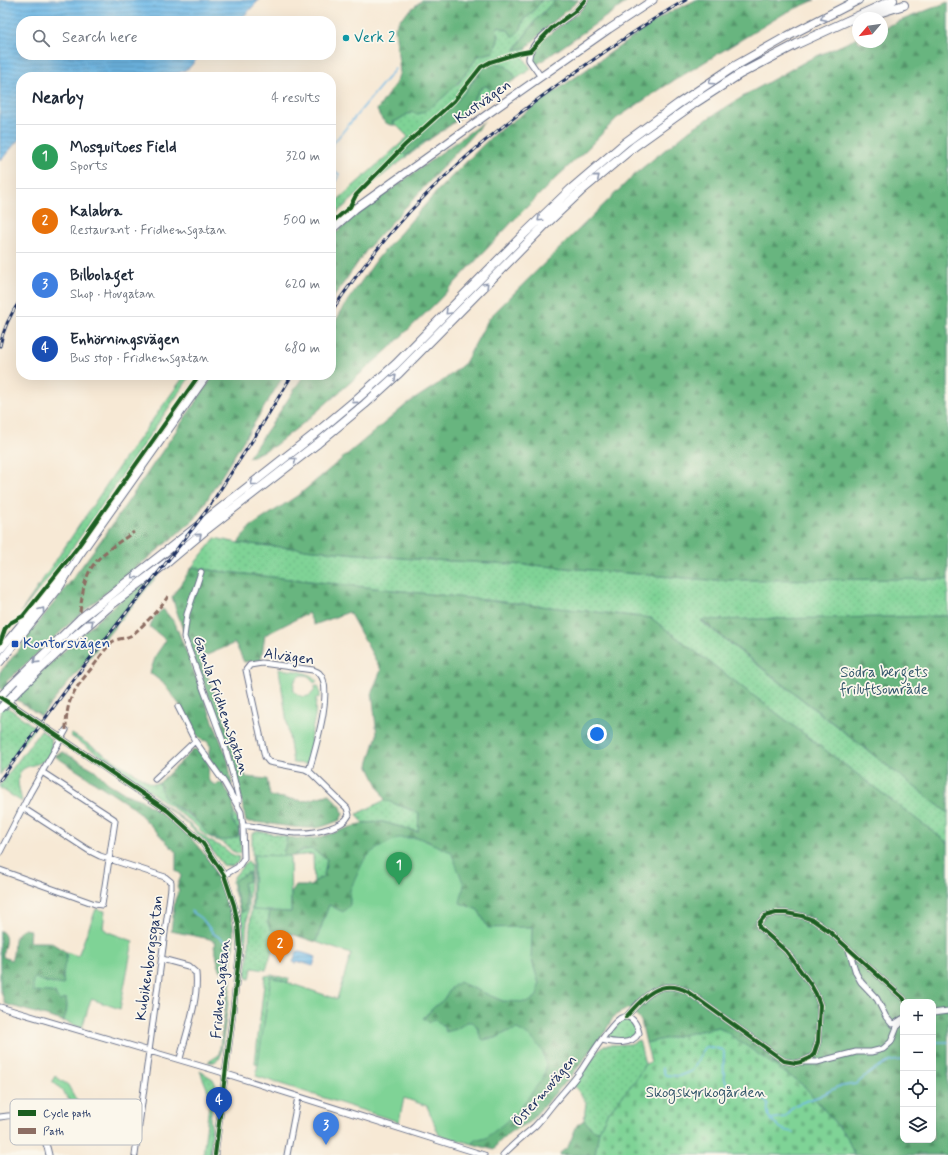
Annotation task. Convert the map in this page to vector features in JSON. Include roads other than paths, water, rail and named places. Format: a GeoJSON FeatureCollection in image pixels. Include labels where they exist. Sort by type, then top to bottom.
{"type":"FeatureCollection","features":[{"type":"Feature","properties":{"kind":"highway"},"geometry":{"type":"LineString","coordinates":[[0,709],[18,684],[80,619],[315,434],[358,398],[406,354],[571,189],[626,142],[678,104],[735,66],[788,36],[858,0]]}},
{"type":"Feature","properties":{"kind":"highway"},"geometry":{"type":"LineString","coordinates":[[0,697],[18,684],[111,605],[169,561],[207,529],[318,443],[365,404],[399,373],[544,225],[581,191],[635,146],[695,103],[740,74],[797,44],[893,0]]}},
{"type":"Feature","properties":{"kind":"highway"},"geometry":{"type":"LineString","coordinates":[[882,12],[904,5]]}},
{"type":"Feature","properties":{"kind":"highway"},"geometry":{"type":"LineString","coordinates":[[695,103],[787,54],[852,24]]}},
{"type":"Feature","properties":{"kind":"main road","name":"Kustvägen"},"geometry":{"type":"LineString","coordinates":[[336,226],[400,176],[609,29],[654,0]]}},
{"type":"Feature","properties":{"kind":"main road"},"geometry":{"type":"LineString","coordinates":[[0,662],[59,588],[78,557],[203,380]]}},
{"type":"Feature","properties":{"kind":"main road"},"geometry":{"type":"LineString","coordinates":[[0,650],[78,557]]}},
{"type":"Feature","properties":{"kind":"street"},"geometry":{"type":"LineString","coordinates":[[541,77],[528,60],[530,51],[552,28],[574,12],[585,0]]}},
{"type":"Feature","properties":{"kind":"street","name":"Gamla Fridhemsgatan"},"geometry":{"type":"LineString","coordinates":[[201,572],[187,614],[184,637],[224,744],[239,800]]}},
{"type":"Feature","properties":{"kind":"street","name":"Alvägen"},"geometry":{"type":"LineString","coordinates":[[262,663],[313,670],[319,673],[322,677],[324,707],[322,722],[309,770],[269,762],[265,758],[246,670],[250,665],[262,663]]}},
{"type":"Feature","properties":{"kind":"street","name":"Fridhemsgatan"},"geometry":{"type":"LineString","coordinates":[[0,697],[168,811],[202,842],[224,875],[234,904],[238,924],[240,948],[214,1155]]}},
{"type":"Feature","properties":{"kind":"street"},"geometry":{"type":"LineString","coordinates":[[178,707],[195,740],[224,782],[241,812],[244,849],[243,860],[238,867],[224,875]]}},
{"type":"Feature","properties":{"kind":"street"},"geometry":{"type":"LineString","coordinates":[[0,852],[66,730]]}},
{"type":"Feature","properties":{"kind":"street"},"geometry":{"type":"LineString","coordinates":[[155,779],[195,740]]}},
{"type":"Feature","properties":{"kind":"street"},"geometry":{"type":"LineString","coordinates":[[243,826],[300,834],[319,832],[344,822],[349,815],[347,808],[309,770]]}},
{"type":"Feature","properties":{"kind":"street"},"geometry":{"type":"LineString","coordinates":[[0,870],[95,904],[102,905],[110,859],[115,822],[114,819],[42,772]]}},
{"type":"Feature","properties":{"kind":"street","name":"Kubikenborgsgatan"},"geometry":{"type":"LineString","coordinates":[[23,808],[88,850],[100,856],[165,877],[171,882],[142,1102]]}},
{"type":"Feature","properties":{"kind":"street"},"geometry":{"type":"LineString","coordinates":[[801,1062],[810,1058],[816,1049],[819,1033],[820,1005],[811,985],[786,952],[759,927],[758,924],[764,916],[776,913],[786,913],[802,916],[820,924],[904,999]]}},
{"type":"Feature","properties":{"kind":"street"},"geometry":{"type":"LineString","coordinates":[[849,949],[856,973],[861,982],[877,999],[888,1021],[892,1024],[900,1020]]}},
{"type":"Feature","properties":{"kind":"street"},"geometry":{"type":"LineString","coordinates":[[162,959],[188,966],[196,973],[197,982],[180,1059]]}},
{"type":"Feature","properties":{"kind":"street","name":"Östermovägen"},"geometry":{"type":"LineString","coordinates":[[503,1155],[535,1125],[579,1073],[615,1023],[621,1018],[626,1017],[644,997],[654,990],[662,987],[678,986],[784,1061],[796,1063],[817,1062],[856,1052],[883,1050],[891,1042],[897,1027],[900,1024]]}},
{"type":"Feature","properties":{"kind":"street"},"geometry":{"type":"LineString","coordinates":[[0,1007],[180,1059],[484,1155]]}},
{"type":"Feature","properties":{"kind":"street"},"geometry":{"type":"LineString","coordinates":[[936,1012],[948,1011]]}},
{"type":"Feature","properties":{"kind":"street"},"geometry":{"type":"LineString","coordinates":[[602,1040],[620,1043],[632,1040],[636,1037],[639,1033],[637,1024],[626,1017]]}},
{"type":"Feature","properties":{"kind":"street"},"geometry":{"type":"LineString","coordinates":[[286,1155],[298,1096]]}},
{"type":"Feature","properties":{"kind":"street"},"geometry":{"type":"LineString","coordinates":[[0,1117],[10,1116]]}},
{"type":"Feature","properties":{"kind":"street"},"geometry":{"type":"LineString","coordinates":[[46,1145],[49,1155]]}},
{"type":"Feature","properties":{"kind":"street","name":"Kubikenborgsgatan"},"geometry":{"type":"LineString","coordinates":[[135,1155],[136,1145]]}},
{"type":"Feature","properties":{"kind":"water"},"geometry":{"type":"Polygon","coordinates":[[[0,0],[259,0],[244,16],[16,16],[16,60],[196,60],[189,68],[181,72],[16,72],[16,143],[0,161],[0,0]]]}},
{"type":"Feature","properties":{"kind":"water"},"geometry":{"type":"Polygon","coordinates":[[[297,951],[316,957],[313,966],[297,961],[296,963],[293,962],[297,951]]]}},
{"type":"Feature","properties":{"kind":"waterway"},"geometry":{"type":"LineString","coordinates":[[336,140],[395,69]]}},
{"type":"Feature","properties":{"kind":"waterway"},"geometry":{"type":"LineString","coordinates":[[336,172],[339,174],[336,180]]}},
{"type":"Feature","properties":{"kind":"waterway"},"geometry":{"type":"LineString","coordinates":[[191,911],[203,920],[214,934],[228,943],[225,958],[230,963]]}},
{"type":"Feature","properties":{"kind":"waterway"},"geometry":{"type":"LineString","coordinates":[[936,1042],[948,1042]]}},
{"type":"Feature","properties":{"kind":"waterway"},"geometry":{"type":"LineString","coordinates":[[662,1068],[665,1075],[679,1076],[692,1071],[704,1048],[711,1047],[723,1050],[724,1075],[727,1085],[736,1093],[742,1094],[751,1099],[755,1096],[762,1097],[768,1105],[771,1120],[777,1126],[793,1132]]}},
{"type":"Feature","properties":{"kind":"waterway"},"geometry":{"type":"LineString","coordinates":[[771,1119],[785,1117],[795,1105],[820,1096],[837,1087],[856,1084],[871,1072],[887,1063],[900,1060]]}},
{"type":"Feature","properties":{"kind":"railway"},"geometry":{"type":"LineString","coordinates":[[336,305],[358,273],[388,236],[420,201],[469,155],[515,117],[564,81],[645,24],[686,0]]}},
{"type":"Feature","properties":{"kind":"railway"},"geometry":{"type":"LineString","coordinates":[[0,346],[3,333],[16,307]]}},
{"type":"Feature","properties":{"kind":"railway"},"geometry":{"type":"LineString","coordinates":[[0,780],[80,671],[207,510],[254,438],[289,380]]}},
{"type":"Feature","properties":{"kind":"place","name":"Verk 2"},"geometry":{"type":"Point","coordinates":[346,38]}},
{"type":"Feature","properties":{"kind":"place","name":"Kontorsvägen"},"geometry":{"type":"Point","coordinates":[15,644]}},
{"type":"Feature","properties":{"kind":"place","name":"Mosquitoes Field"},"geometry":{"type":"Point","coordinates":[399,885]}},
{"type":"Feature","properties":{"kind":"place","name":"Kalabra"},"geometry":{"type":"Point","coordinates":[280,963]}},
{"type":"Feature","properties":{"kind":"place","name":"Enhörningsvägen"},"geometry":{"type":"Point","coordinates":[219,1120]}},
{"type":"Feature","properties":{"kind":"place","name":"Bilbolaget"},"geometry":{"type":"Point","coordinates":[326,1145]}},
{"type":"Feature","properties":{"kind":"park label","name":"Södra bergets friluftsområde"},"geometry":{"type":"Point","coordinates":[884,682]}},
{"type":"Feature","properties":{"kind":"park label","name":"Skogskyrkogården"},"geometry":{"type":"Point","coordinates":[706,1093]}}]}
